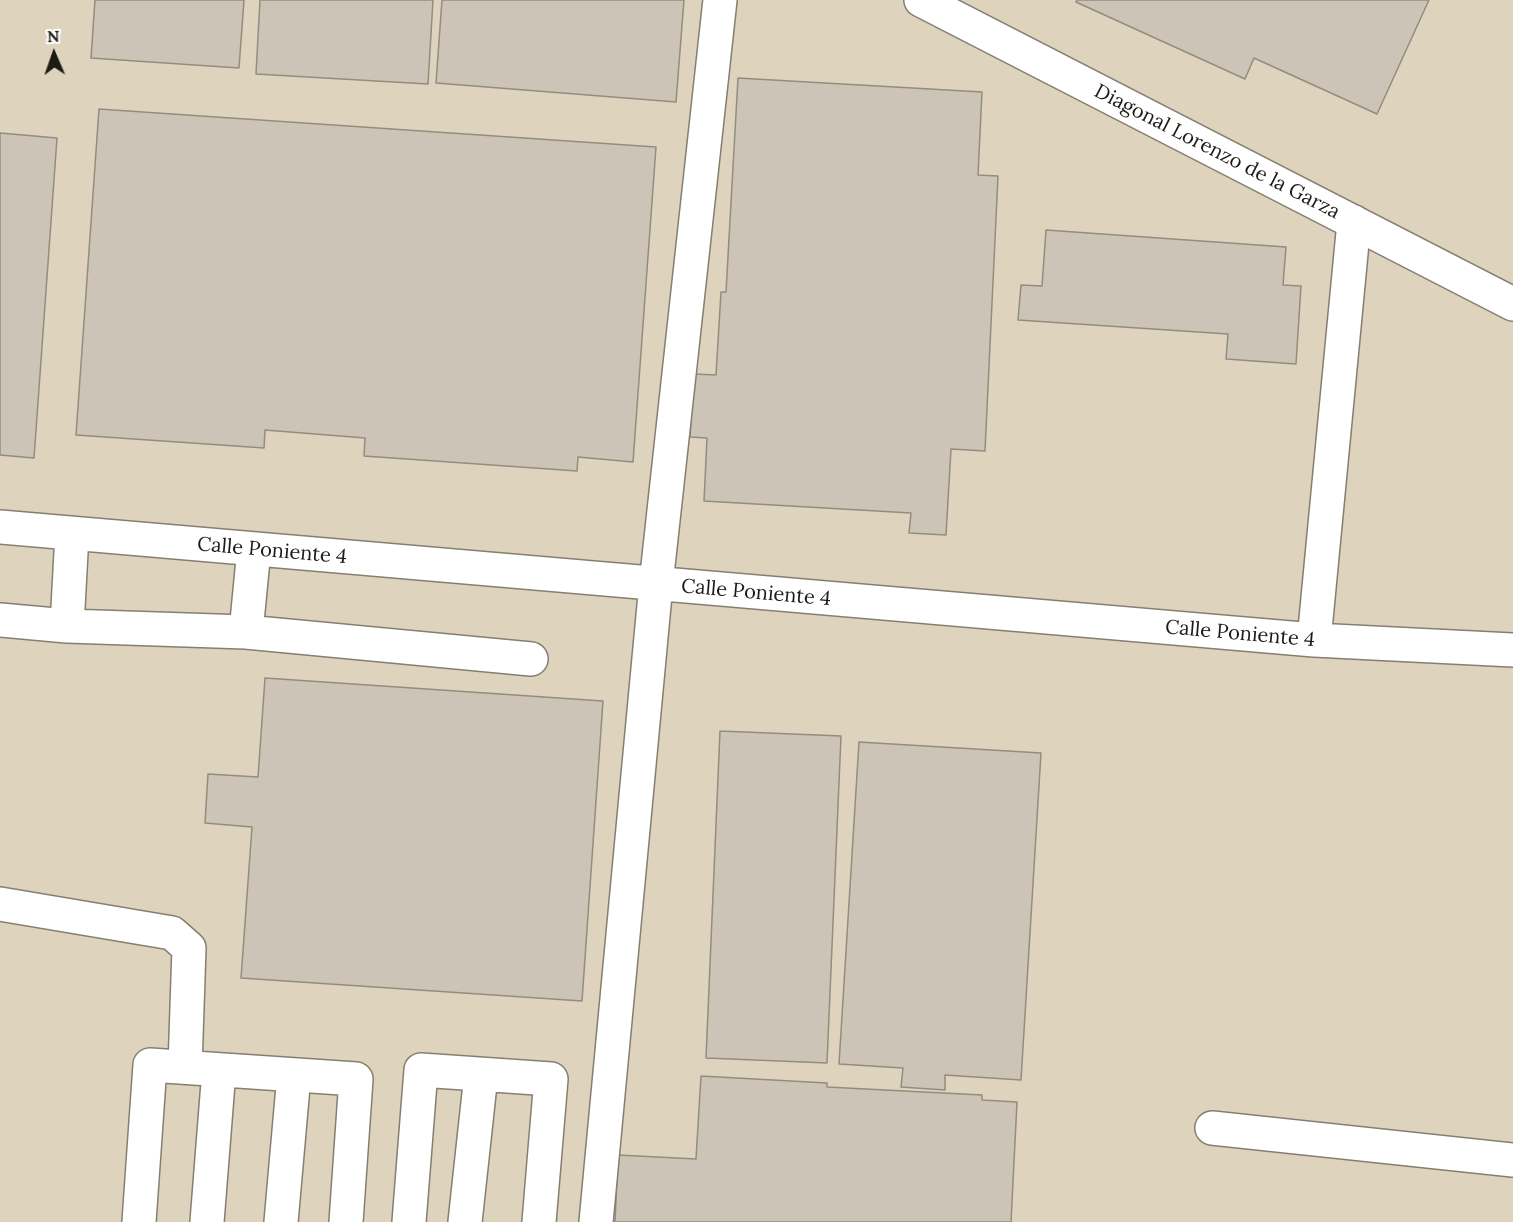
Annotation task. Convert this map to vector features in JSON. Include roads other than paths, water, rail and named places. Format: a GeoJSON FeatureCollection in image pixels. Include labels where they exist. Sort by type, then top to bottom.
{"type":"FeatureCollection","features":[{"type":"Feature","properties":{"kind":"street"},"geometry":{"type":"LineString","coordinates":[[596,1222],[656,584],[720,0]]}},
{"type":"Feature","properties":{"kind":"street","name":"Diagonal Lorenzo de la Garza"},"geometry":{"type":"LineString","coordinates":[[921,0],[1513,304]]}},
{"type":"Feature","properties":{"kind":"street"},"geometry":{"type":"LineString","coordinates":[[1314,640],[1354,222]]}},
{"type":"Feature","properties":{"kind":"street","name":"Calle Poniente 4"},"geometry":{"type":"LineString","coordinates":[[0,527],[1314,640],[1513,650]]}},
{"type":"Feature","properties":{"kind":"street"},"geometry":{"type":"LineString","coordinates":[[67,626],[72,534]]}},
{"type":"Feature","properties":{"kind":"street"},"geometry":{"type":"LineString","coordinates":[[246,632],[254,549]]}},
{"type":"Feature","properties":{"kind":"street"},"geometry":{"type":"LineString","coordinates":[[0,620],[67,626],[246,632],[531,659]]}},
{"type":"Feature","properties":{"kind":"street"},"geometry":{"type":"LineString","coordinates":[[0,904],[172,933],[180,940],[189,948],[185,1067]]}},
{"type":"Feature","properties":{"kind":"street"},"geometry":{"type":"LineString","coordinates":[[139,1222],[150,1065],[356,1079],[346,1222]]}},
{"type":"Feature","properties":{"kind":"street"},"geometry":{"type":"LineString","coordinates":[[207,1222],[219,1070]]}},
{"type":"Feature","properties":{"kind":"street"},"geometry":{"type":"LineString","coordinates":[[409,1222],[421,1070],[481,1076],[551,1079],[539,1222]]}},
{"type":"Feature","properties":{"kind":"street"},"geometry":{"type":"LineString","coordinates":[[281,1222],[294,1074]]}},
{"type":"Feature","properties":{"kind":"street"},"geometry":{"type":"LineString","coordinates":[[465,1222],[481,1076]]}},
{"type":"Feature","properties":{"kind":"street"},"geometry":{"type":"LineString","coordinates":[[1212,1128],[1513,1161]]}}]}
